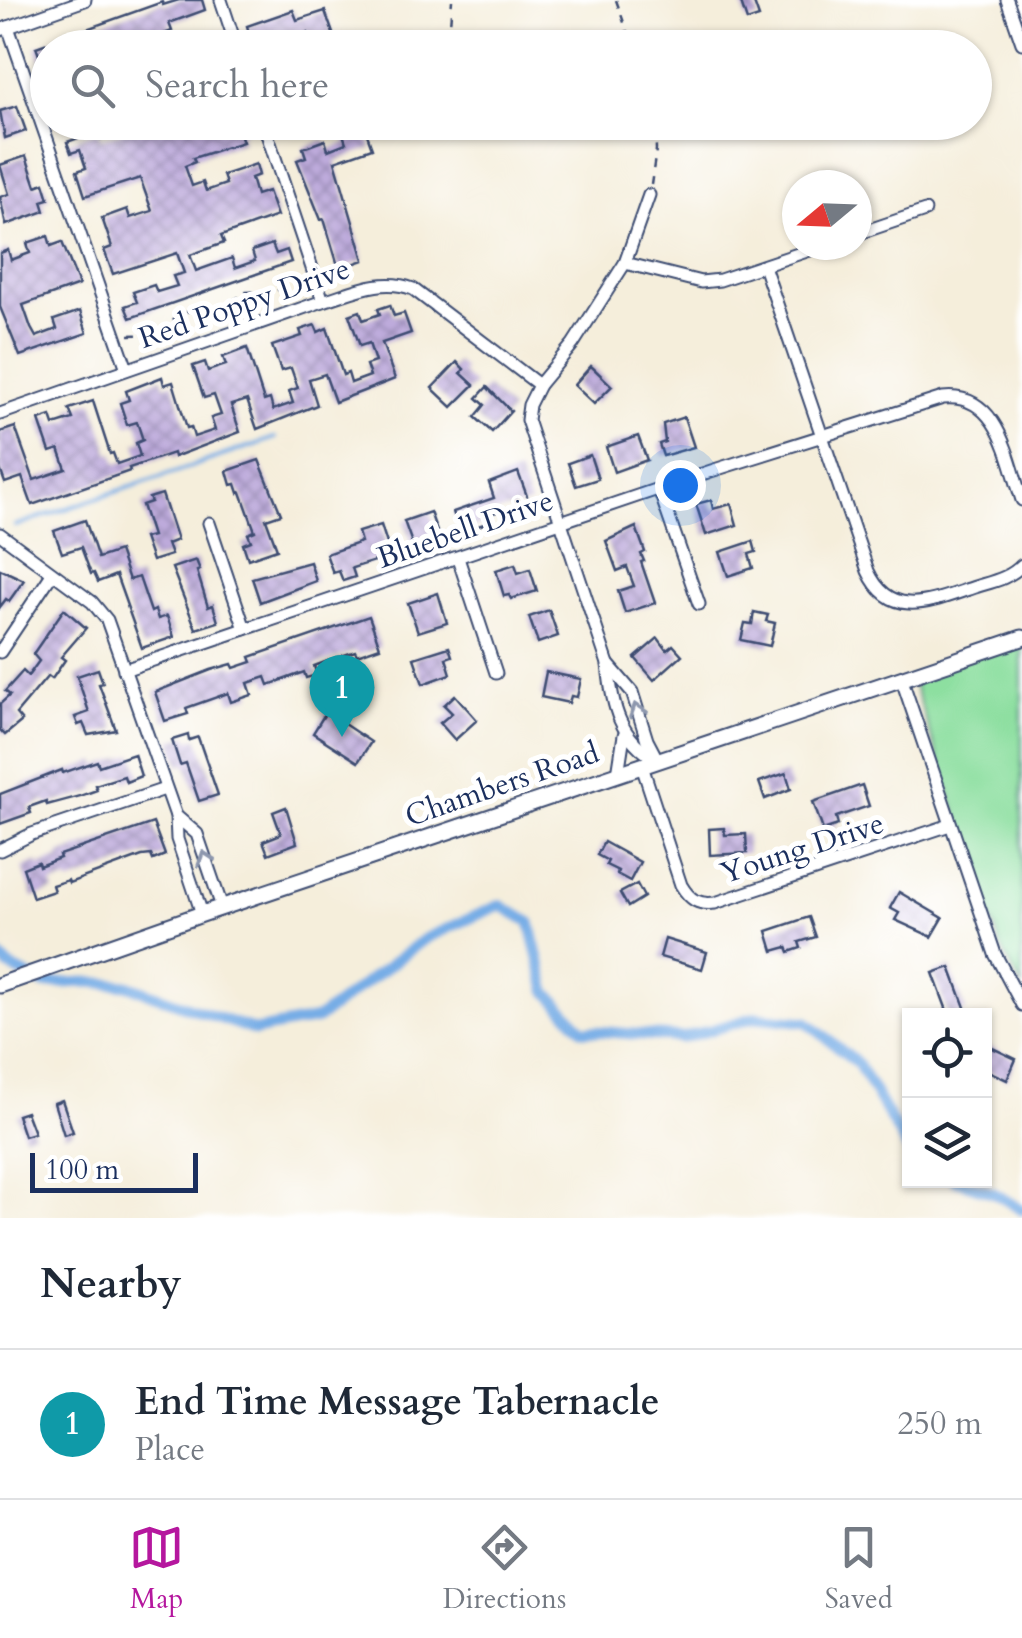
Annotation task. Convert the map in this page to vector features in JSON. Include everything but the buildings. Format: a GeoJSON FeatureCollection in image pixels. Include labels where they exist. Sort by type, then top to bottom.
{"type":"FeatureCollection","features":[{"type":"Feature","properties":{"kind":"street"},"geometry":{"type":"LineString","coordinates":[[221,0],[231,30]]}},
{"type":"Feature","properties":{"kind":"street"},"geometry":{"type":"LineString","coordinates":[[1007,0],[1022,43]]}},
{"type":"Feature","properties":{"kind":"street"},"geometry":{"type":"LineString","coordinates":[[30,100],[4,29],[77,1]]}},
{"type":"Feature","properties":{"kind":"street"},"geometry":{"type":"LineString","coordinates":[[44,140],[128,370]]}},
{"type":"Feature","properties":{"kind":"street"},"geometry":{"type":"LineString","coordinates":[[269,140],[323,301]]}},
{"type":"Feature","properties":{"kind":"street"},"geometry":{"type":"LineString","coordinates":[[618,774],[625,746],[624,731],[611,692],[608,664],[527,420],[539,385],[574,344],[625,263],[649,196]]}},
{"type":"Feature","properties":{"kind":"street"},"geometry":{"type":"LineString","coordinates":[[872,229],[925,212]]}},
{"type":"Feature","properties":{"kind":"street"},"geometry":{"type":"LineString","coordinates":[[625,263],[701,282],[782,260]]}},
{"type":"Feature","properties":{"kind":"street"},"geometry":{"type":"LineString","coordinates":[[764,266],[868,571],[879,588],[910,604],[929,602],[1007,576],[1022,564]]}},
{"type":"Feature","properties":{"kind":"street","name":"Red Poppy Drive"},"geometry":{"type":"LineString","coordinates":[[0,414],[323,301],[395,282],[414,289],[539,385]]}},
{"type":"Feature","properties":{"kind":"street","name":"Bluebell Drive"},"geometry":{"type":"LineString","coordinates":[[124,670],[659,489],[944,398],[972,400],[986,410],[998,430],[1022,500]]}},
{"type":"Feature","properties":{"kind":"street"},"geometry":{"type":"LineString","coordinates":[[659,489],[699,604]]}},
{"type":"Feature","properties":{"kind":"street"},"geometry":{"type":"LineString","coordinates":[[209,523],[245,629]]}},
{"type":"Feature","properties":{"kind":"street"},"geometry":{"type":"LineString","coordinates":[[0,534],[98,607],[107,620],[176,816],[177,840],[202,914]]}},
{"type":"Feature","properties":{"kind":"street"},"geometry":{"type":"LineString","coordinates":[[458,558],[496,672]]}},
{"type":"Feature","properties":{"kind":"street"},"geometry":{"type":"LineString","coordinates":[[0,652],[52,574]]}},
{"type":"Feature","properties":{"kind":"street","name":"Chambers Road"},"geometry":{"type":"LineString","coordinates":[[5,984],[222,907],[1022,638]]}},
{"type":"Feature","properties":{"kind":"street"},"geometry":{"type":"LineString","coordinates":[[608,664],[632,692],[650,764]]}},
{"type":"Feature","properties":{"kind":"street"},"geometry":{"type":"LineString","coordinates":[[902,680],[995,954],[1022,1005]]}},
{"type":"Feature","properties":{"kind":"street"},"geometry":{"type":"LineString","coordinates":[[624,731],[650,764]]}},
{"type":"Feature","properties":{"kind":"street","name":"Young Drive"},"geometry":{"type":"LineString","coordinates":[[650,764],[682,885],[691,899],[700,904],[715,903],[950,825]]}},
{"type":"Feature","properties":{"kind":"street"},"geometry":{"type":"LineString","coordinates":[[0,850],[32,834],[165,790]]}},
{"type":"Feature","properties":{"kind":"street"},"geometry":{"type":"LineString","coordinates":[[176,816],[197,834],[222,907]]}},
{"type":"Feature","properties":{"kind":"path"},"geometry":{"type":"LineString","coordinates":[[450,30],[452,0]]}},
{"type":"Feature","properties":{"kind":"path"},"geometry":{"type":"LineString","coordinates":[[616,0],[626,30]]}},
{"type":"Feature","properties":{"kind":"path"},"geometry":{"type":"LineString","coordinates":[[649,196],[656,140]]}},
{"type":"Feature","properties":{"kind":"path"},"geometry":{"type":"LineString","coordinates":[[130,335],[147,336],[184,312],[212,310],[246,292],[282,290],[299,274]]}},
{"type":"Feature","properties":{"kind":"path"},"geometry":{"type":"LineString","coordinates":[[212,310],[226,321],[222,315],[225,305]]}},
{"type":"Feature","properties":{"kind":"green space"},"geometry":{"type":"Polygon","coordinates":[[[1022,637],[1022,988],[1000,945],[911,677],[1022,637]]]}},
{"type":"Feature","properties":{"kind":"waterway"},"geometry":{"type":"LineString","coordinates":[[15,526],[275,438]]}},
{"type":"Feature","properties":{"kind":"waterway"},"geometry":{"type":"LineString","coordinates":[[0,957],[10,967],[44,984],[127,985],[255,1031],[317,1019],[426,938],[500,905],[530,922],[547,991],[583,1030],[683,1038],[756,1017],[807,1022],[858,1064],[902,1139]]}},
{"type":"Feature","properties":{"kind":"waterway"},"geometry":{"type":"LineString","coordinates":[[979,1188],[1022,1210]]}},
{"type":"Feature","properties":{"kind":"place","name":"End Time Message Tabernacle"},"geometry":{"type":"Point","coordinates":[342,737]}}]}
